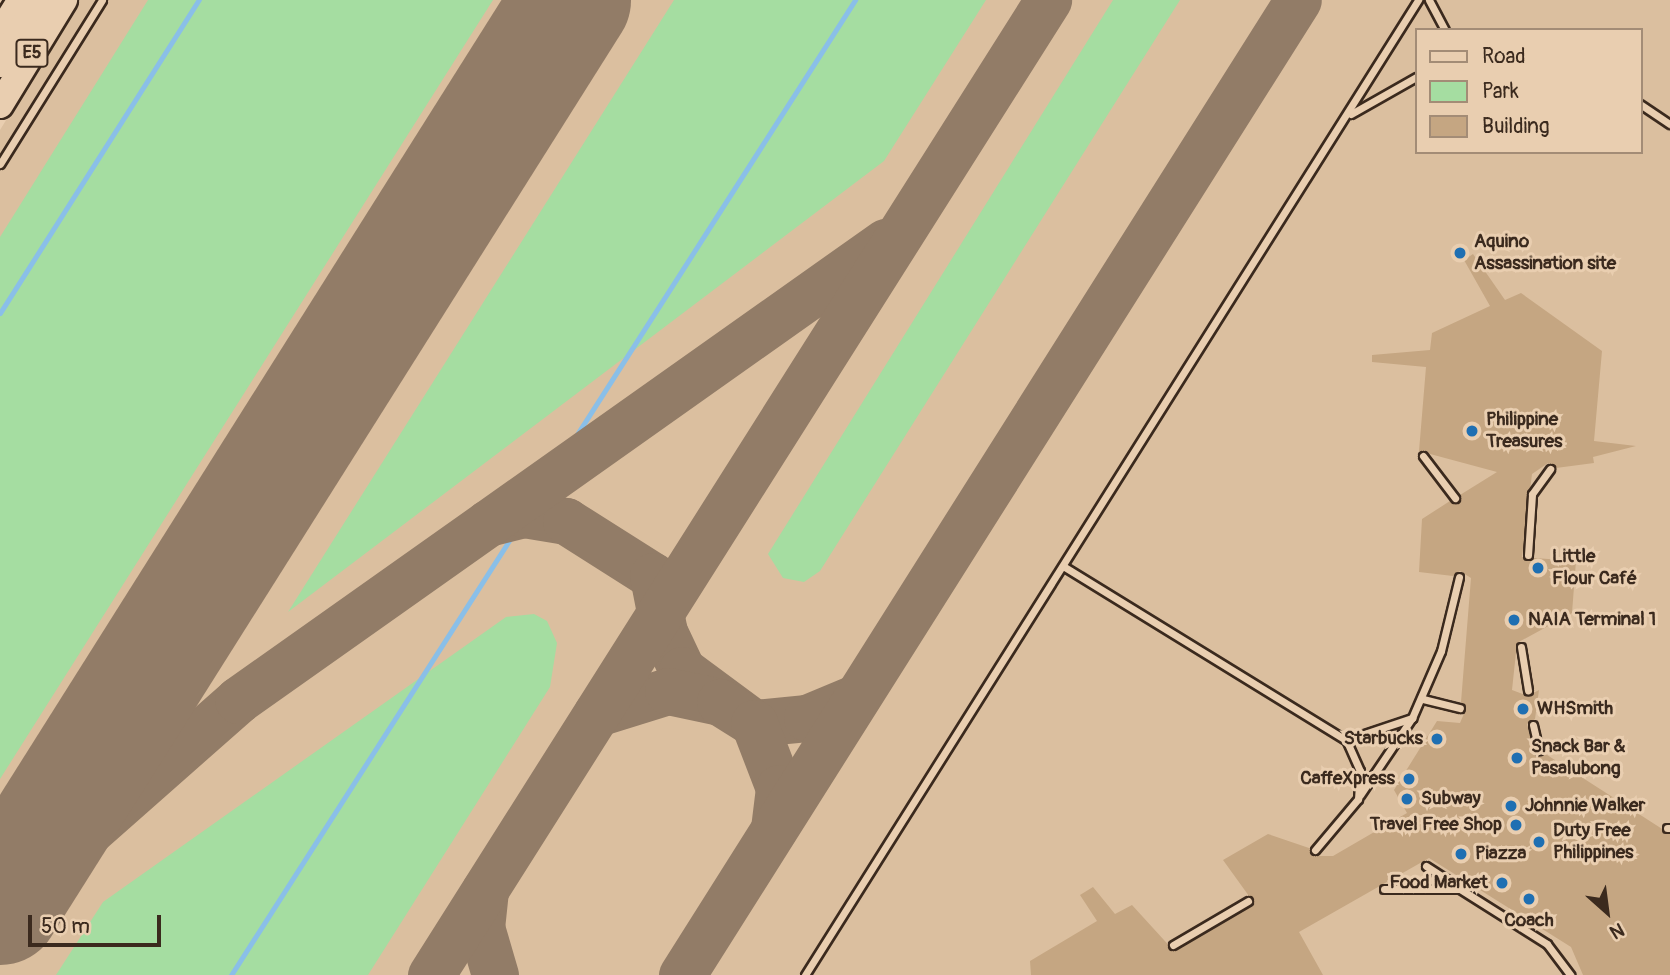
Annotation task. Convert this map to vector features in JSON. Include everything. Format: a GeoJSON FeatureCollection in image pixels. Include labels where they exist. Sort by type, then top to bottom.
{"type":"FeatureCollection","features":[{"type":"Feature","properties":{"kind":"highway","name":"E5"},"geometry":{"type":"LineString","coordinates":[[0,64],[39,0]]}},
{"type":"Feature","properties":{"kind":"highway","name":"E5"},"geometry":{"type":"LineString","coordinates":[[0,105],[64,0]]}},
{"type":"Feature","properties":{"kind":"main road"},"geometry":{"type":"LineString","coordinates":[[0,29],[18,0]]}},
{"type":"Feature","properties":{"kind":"lane"},"geometry":{"type":"LineString","coordinates":[[0,164],[102,0]]}},
{"type":"Feature","properties":{"kind":"lane"},"geometry":{"type":"LineString","coordinates":[[806,975],[1348,116],[1418,0]]}},
{"type":"Feature","properties":{"kind":"lane"},"geometry":{"type":"LineString","coordinates":[[1429,0],[1444,28]]}},
{"type":"Feature","properties":{"kind":"lane"},"geometry":{"type":"LineString","coordinates":[[1348,116],[1414,78]]}},
{"type":"Feature","properties":{"kind":"lane"},"geometry":{"type":"LineString","coordinates":[[1642,105],[1670,124]]}},
{"type":"Feature","properties":{"kind":"lane"},"geometry":{"type":"LineString","coordinates":[[1423,456],[1455,498]]}},
{"type":"Feature","properties":{"kind":"lane"},"geometry":{"type":"LineString","coordinates":[[1528,555],[1532,494],[1550,469]]}},
{"type":"Feature","properties":{"kind":"lane"},"geometry":{"type":"LineString","coordinates":[[1063,566],[1346,740],[1360,771],[1358,799]]}},
{"type":"Feature","properties":{"kind":"lane"},"geometry":{"type":"LineString","coordinates":[[1315,850],[1358,799],[1423,699],[1459,577]]}},
{"type":"Feature","properties":{"kind":"lane"},"geometry":{"type":"LineString","coordinates":[[1521,647],[1528,690]]}},
{"type":"Feature","properties":{"kind":"lane"},"geometry":{"type":"LineString","coordinates":[[1423,699],[1460,708]]}},
{"type":"Feature","properties":{"kind":"lane"},"geometry":{"type":"LineString","coordinates":[[1346,740],[1412,718]]}},
{"type":"Feature","properties":{"kind":"lane"},"geometry":{"type":"LineString","coordinates":[[1533,725],[1539,750]]}},
{"type":"Feature","properties":{"kind":"lane"},"geometry":{"type":"LineString","coordinates":[[1426,866],[1547,944],[1570,975]]}},
{"type":"Feature","properties":{"kind":"lane"},"geometry":{"type":"LineString","coordinates":[[1384,889],[1460,889]]}},
{"type":"Feature","properties":{"kind":"lane"},"geometry":{"type":"LineString","coordinates":[[1173,945],[1248,901]]}},
{"type":"Feature","properties":{"kind":"shaded area"},"geometry":{"type":"Polygon","coordinates":[[[80,0],[1670,0],[1670,975],[0,975],[0,130],[80,0]]]}},
{"type":"Feature","properties":{"kind":"green space"},"geometry":{"type":"Polygon","coordinates":[[[148,0],[493,0],[0,779],[0,237],[148,0]]]}},
{"type":"Feature","properties":{"kind":"green space"},"geometry":{"type":"Polygon","coordinates":[[[674,0],[986,0],[884,161],[288,612],[674,0]]]}},
{"type":"Feature","properties":{"kind":"green space"},"geometry":{"type":"Polygon","coordinates":[[[1113,0],[1180,0],[820,571],[804,582],[783,578],[768,554],[1113,0]]]}},
{"type":"Feature","properties":{"kind":"green space"},"geometry":{"type":"Polygon","coordinates":[[[534,614],[547,621],[557,643],[550,687],[368,975],[56,975],[103,902],[506,617],[534,614]]]}},
{"type":"Feature","properties":{"kind":"building","name":"NAIA Terminal 1"},"geometry":{"type":"Polygon","coordinates":[[[1473,254],[1505,300],[1521,293],[1602,351],[1594,441],[1636,446],[1593,457],[1594,463],[1556,468],[1548,463],[1532,474],[1522,557],[1576,561],[1572,613],[1517,643],[1512,690],[1528,696],[1539,690],[1535,719],[1527,724],[1535,755],[1544,753],[1670,834],[1670,975],[1583,975],[1571,947],[1429,858],[1299,932],[1323,975],[1031,975],[1030,961],[1097,921],[1080,895],[1093,887],[1115,914],[1132,905],[1174,951],[1254,903],[1223,860],[1268,834],[1309,848],[1313,856],[1333,856],[1407,813],[1394,790],[1437,721],[1460,723],[1466,709],[1461,702],[1471,578],[1460,571],[1453,576],[1419,572],[1422,519],[1450,501],[1458,503],[1460,495],[1497,472],[1419,451],[1426,367],[1372,362],[1372,355],[1430,350],[1432,333],[1490,306],[1464,260],[1473,254]]]}},
{"type":"Feature","properties":{"kind":"waterway"},"geometry":{"type":"LineString","coordinates":[[0,313],[199,0]]}},
{"type":"Feature","properties":{"kind":"waterway"},"geometry":{"type":"LineString","coordinates":[[231,975],[855,0]]}},
{"type":"Feature","properties":{"kind":"taxiway"},"geometry":{"type":"LineString","coordinates":[[431,975],[1048,0]]}},
{"type":"Feature","properties":{"kind":"taxiway"},"geometry":{"type":"LineString","coordinates":[[682,975],[1298,0]]}},
{"type":"Feature","properties":{"kind":"taxiway"},"geometry":{"type":"LineString","coordinates":[[0,929],[85,835],[238,700],[885,242]]}},
{"type":"Feature","properties":{"kind":"taxiway"},"geometry":{"type":"LineString","coordinates":[[488,523],[524,514],[566,521],[653,576],[664,632],[682,670],[754,723],[807,718],[857,697]]}},
{"type":"Feature","properties":{"kind":"taxiway"},"geometry":{"type":"LineString","coordinates":[[597,713],[668,691],[720,702],[754,723],[779,788],[774,829]]}},
{"type":"Feature","properties":{"kind":"taxiway"},"geometry":{"type":"LineString","coordinates":[[485,890],[481,927],[495,975]]}},
{"type":"Feature","properties":{"kind":"runway"},"geometry":{"type":"LineString","coordinates":[[0,905],[571,0]]}},
{"type":"Feature","properties":{"kind":"place","name":"Aquino Assassination site"},"geometry":{"type":"Point","coordinates":[1460,253]}},
{"type":"Feature","properties":{"kind":"place","name":"Philippine Treasures"},"geometry":{"type":"Point","coordinates":[1472,431]}},
{"type":"Feature","properties":{"kind":"place","name":"Little Flour Café"},"geometry":{"type":"Point","coordinates":[1538,568]}},
{"type":"Feature","properties":{"kind":"place","name":"NAIA Terminal 1"},"geometry":{"type":"Point","coordinates":[1514,620]}},
{"type":"Feature","properties":{"kind":"place","name":"WHSmith"},"geometry":{"type":"Point","coordinates":[1523,709]}},
{"type":"Feature","properties":{"kind":"place","name":"Starbucks"},"geometry":{"type":"Point","coordinates":[1437,739]}},
{"type":"Feature","properties":{"kind":"place","name":"Snack Bar & Pasalubong"},"geometry":{"type":"Point","coordinates":[1517,758]}},
{"type":"Feature","properties":{"kind":"place","name":"CaffeXpress"},"geometry":{"type":"Point","coordinates":[1409,779]}},
{"type":"Feature","properties":{"kind":"place","name":"Subway"},"geometry":{"type":"Point","coordinates":[1407,799]}},
{"type":"Feature","properties":{"kind":"place","name":"Johnnie Walker"},"geometry":{"type":"Point","coordinates":[1511,806]}},
{"type":"Feature","properties":{"kind":"place","name":"Travel Free Shop"},"geometry":{"type":"Point","coordinates":[1516,825]}},
{"type":"Feature","properties":{"kind":"place","name":"Duty Free Philippines"},"geometry":{"type":"Point","coordinates":[1539,842]}},
{"type":"Feature","properties":{"kind":"place","name":"Piazza"},"geometry":{"type":"Point","coordinates":[1461,854]}},
{"type":"Feature","properties":{"kind":"place","name":"Food Market"},"geometry":{"type":"Point","coordinates":[1502,883]}},
{"type":"Feature","properties":{"kind":"place","name":"Coach"},"geometry":{"type":"Point","coordinates":[1529,899]}}]}
